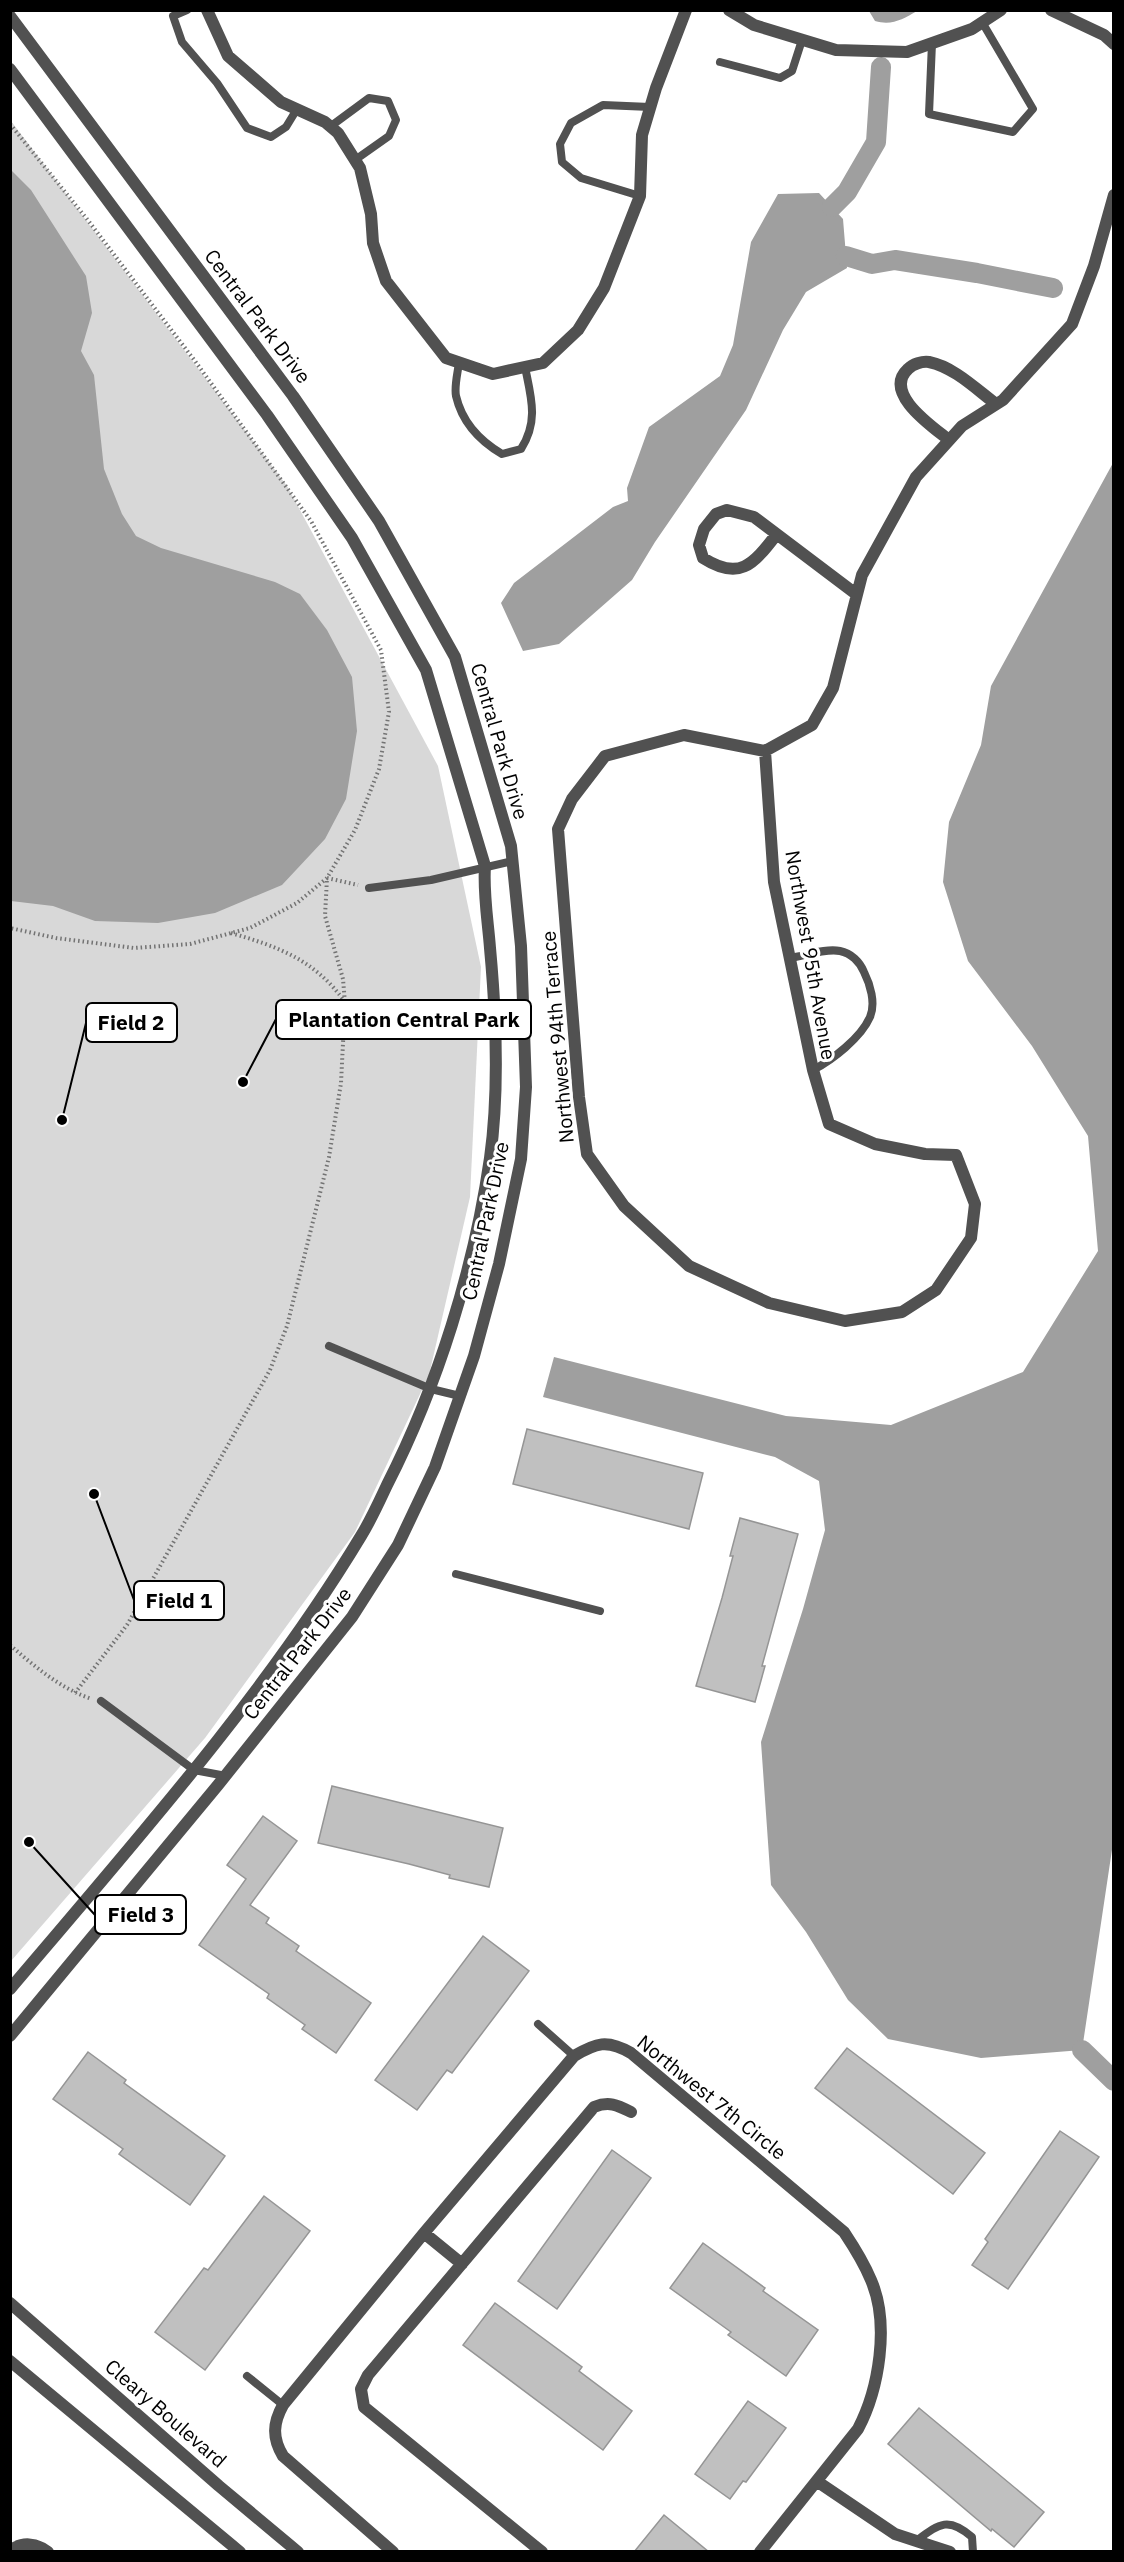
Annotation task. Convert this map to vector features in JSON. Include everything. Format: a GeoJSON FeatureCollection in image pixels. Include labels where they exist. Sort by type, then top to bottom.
{"type":"FeatureCollection","features":[{"type":"Feature","properties":{"kind":"street"},"geometry":{"type":"LineString","coordinates":[[207,10],[228,56],[280,102],[331,126],[338,133],[360,168],[371,214],[373,243],[386,281],[446,358],[493,374],[543,363],[578,330],[604,288],[640,196],[642,135],[686,10]]}},
{"type":"Feature","properties":{"kind":"street"},"geometry":{"type":"LineString","coordinates":[[729,10],[746,15],[754,25],[836,50],[896,52],[908,52],[972,29],[1001,10]]}},
{"type":"Feature","properties":{"kind":"street"},"geometry":{"type":"LineString","coordinates":[[1051,10],[1104,35],[1113,44]]}},
{"type":"Feature","properties":{"kind":"street","name":"Central Park Drive"},"geometry":{"type":"LineString","coordinates":[[10,16],[293,396],[379,521],[455,657],[511,846],[521,946],[526,1087],[521,1160],[499,1264],[460,1396],[435,1467],[398,1545],[352,1617],[226,1776],[10,2036]]}},
{"type":"Feature","properties":{"kind":"street","name":"Central Park Drive"},"geometry":{"type":"LineString","coordinates":[[10,69],[267,415],[352,538],[426,670],[485,866],[484,883],[491,951],[495,1089],[490,1158],[469,1260],[431,1389],[402,1457],[363,1534],[316,1606],[194,1770],[10,1989]]}},
{"type":"Feature","properties":{"kind":"street"},"geometry":{"type":"LineString","coordinates":[[765,751],[813,725],[833,688],[862,575],[916,477],[962,426],[1003,400],[1072,324],[1094,266],[1113,195]]}},
{"type":"Feature","properties":{"kind":"street"},"geometry":{"type":"LineString","coordinates":[[949,440],[912,410],[904,398],[901,383],[906,370],[917,363],[928,362],[956,373],[996,404]]}},
{"type":"Feature","properties":{"kind":"street"},"geometry":{"type":"LineString","coordinates":[[776,535],[764,550],[746,566],[733,570],[715,566],[703,558],[699,545],[704,529],[716,514],[728,510],[754,517],[856,594]]}},
{"type":"Feature","properties":{"kind":"street","name":"Northwest 94th Terrace"},"geometry":{"type":"LineString","coordinates":[[765,751],[684,735],[605,756],[572,799],[558,830],[579,1097],[587,1154],[624,1206],[689,1266],[770,1303],[845,1321],[902,1312],[936,1290],[971,1238],[975,1204],[972,1194],[956,1155],[925,1154],[875,1144],[830,1124]]}},
{"type":"Feature","properties":{"kind":"street","name":"Northwest 95th Avenue"},"geometry":{"type":"LineString","coordinates":[[765,751],[774,882],[813,1070],[830,1124]]}},
{"type":"Feature","properties":{"kind":"street","name":"Northwest 7th Circle"},"geometry":{"type":"LineString","coordinates":[[393,2552],[283,2457],[276,2445],[275,2424],[283,2405],[424,2233],[574,2056],[587,2048],[607,2043],[631,2053],[844,2232],[873,2283],[879,2315],[878,2369],[869,2409],[858,2429],[818,2482],[760,2552]]}},
{"type":"Feature","properties":{"kind":"street"},"geometry":{"type":"LineString","coordinates":[[542,2552],[364,2407],[361,2389],[368,2375],[594,2107],[604,2103],[616,2104],[631,2112]]}},
{"type":"Feature","properties":{"kind":"street"},"geometry":{"type":"LineString","coordinates":[[424,2233],[462,2264]]}},
{"type":"Feature","properties":{"kind":"street","name":"Cleary Boulevard"},"geometry":{"type":"LineString","coordinates":[[10,2302],[219,2486],[298,2552]]}},
{"type":"Feature","properties":{"kind":"street"},"geometry":{"type":"LineString","coordinates":[[10,2361],[240,2552]]}},
{"type":"Feature","properties":{"kind":"street"},"geometry":{"type":"LineString","coordinates":[[818,2482],[895,2534],[950,2552]]}},
{"type":"Feature","properties":{"kind":"street"},"geometry":{"type":"LineString","coordinates":[[10,2551],[25,2544],[36,2545],[48,2552]]}},
{"type":"Feature","properties":{"kind":"lane"},"geometry":{"type":"LineString","coordinates":[[187,10],[173,16],[182,42],[217,83],[247,128],[271,137],[286,127],[297,109]]}},
{"type":"Feature","properties":{"kind":"lane"},"geometry":{"type":"LineString","coordinates":[[932,43],[929,114],[1013,132],[1033,109],[982,22]]}},
{"type":"Feature","properties":{"kind":"lane"},"geometry":{"type":"LineString","coordinates":[[720,62],[780,78],[792,71],[802,40]]}},
{"type":"Feature","properties":{"kind":"lane"},"geometry":{"type":"LineString","coordinates":[[331,126],[369,98],[388,101],[396,120],[388,136],[355,160]]}},
{"type":"Feature","properties":{"kind":"lane"},"geometry":{"type":"LineString","coordinates":[[640,196],[581,178],[562,162],[560,144],[571,123],[603,105],[650,107]]}},
{"type":"Feature","properties":{"kind":"lane"},"geometry":{"type":"LineString","coordinates":[[459,362],[455,394],[468,424],[484,444],[502,454],[521,449],[531,433],[532,404],[525,367]]}},
{"type":"Feature","properties":{"kind":"lane"},"geometry":{"type":"LineString","coordinates":[[369,888],[431,880],[513,861]]}},
{"type":"Feature","properties":{"kind":"lane"},"geometry":{"type":"LineString","coordinates":[[790,958],[843,951],[851,955],[861,966],[870,984],[872,1002],[870,1017],[836,1058],[813,1070]]}},
{"type":"Feature","properties":{"kind":"lane"},"geometry":{"type":"LineString","coordinates":[[329,1346],[431,1389],[460,1396]]}},
{"type":"Feature","properties":{"kind":"lane"},"geometry":{"type":"LineString","coordinates":[[456,1574],[600,1611]]}},
{"type":"Feature","properties":{"kind":"lane"},"geometry":{"type":"LineString","coordinates":[[101,1701],[194,1770],[226,1776]]}},
{"type":"Feature","properties":{"kind":"lane"},"geometry":{"type":"LineString","coordinates":[[538,2024],[574,2056]]}},
{"type":"Feature","properties":{"kind":"lane"},"geometry":{"type":"LineString","coordinates":[[247,2376],[283,2405]]}},
{"type":"Feature","properties":{"kind":"lane"},"geometry":{"type":"LineString","coordinates":[[916,2541],[938,2524],[958,2525],[972,2537],[973,2552]]}},
{"type":"Feature","properties":{"kind":"path"},"geometry":{"type":"LineString","coordinates":[[10,124],[87,219],[195,361],[311,521],[381,650],[389,712],[379,769],[355,830],[327,878],[297,903],[250,928],[190,944],[134,948],[57,938],[10,928]]}},
{"type":"Feature","properties":{"kind":"path"},"geometry":{"type":"LineString","coordinates":[[327,878],[369,888]]}},
{"type":"Feature","properties":{"kind":"path"},"geometry":{"type":"LineString","coordinates":[[75,1693],[127,1625],[270,1370],[287,1326],[329,1158],[341,1083],[345,1003],[343,979],[325,916],[327,878]]}},
{"type":"Feature","properties":{"kind":"path"},"geometry":{"type":"LineString","coordinates":[[231,933],[282,950],[309,964],[331,982],[345,1003]]}},
{"type":"Feature","properties":{"kind":"path"},"geometry":{"type":"LineString","coordinates":[[10,1645],[26,1660],[75,1693],[101,1701]]}},
{"type":"Feature","properties":{"kind":"shaded area"},"geometry":{"type":"Polygon","coordinates":[[[869,11],[917,11],[902,19],[887,23],[875,21],[869,11]]]}},
{"type":"Feature","properties":{"kind":"shaded area"},"geometry":{"type":"Polygon","coordinates":[[[11,121],[287,486],[438,766],[481,967],[470,1197],[429,1375],[355,1532],[205,1738],[11,1961],[11,121]]]}},
{"type":"Feature","properties":{"kind":"shaded area"},"geometry":{"type":"Polygon","coordinates":[[[10,169],[31,190],[86,276],[92,313],[81,351],[94,375],[104,469],[122,514],[136,536],[161,548],[275,582],[300,594],[327,630],[352,677],[357,731],[346,799],[325,839],[282,885],[215,913],[158,923],[95,921],[53,906],[11,901],[10,169]]]}},
{"type":"Feature","properties":{"kind":"shaded area"},"geometry":{"type":"Polygon","coordinates":[[[819,193],[843,219],[847,268],[806,292],[783,330],[746,410],[655,542],[632,580],[559,644],[523,651],[501,603],[514,583],[613,507],[628,501],[627,488],[649,427],[720,376],[733,345],[751,242],[778,194],[819,193]]]}},
{"type":"Feature","properties":{"kind":"shaded area"},"geometry":{"type":"Polygon","coordinates":[[[1113,463],[1113,1843],[1082,2050],[981,2058],[888,2039],[848,2000],[806,1932],[771,1885],[761,1742],[825,1530],[819,1481],[775,1457],[543,1397],[554,1357],[786,1416],[891,1425],[1023,1372],[1098,1251],[1088,1136],[1032,1046],[968,961],[943,882],[949,822],[981,745],[991,686],[1113,463]]]}},
{"type":"Feature","properties":{"kind":"building"},"geometry":{"type":"Polygon","coordinates":[[[527,1429],[703,1473],[689,1529],[513,1484],[527,1429]]]}},
{"type":"Feature","properties":{"kind":"building"},"geometry":{"type":"Polygon","coordinates":[[[740,1518],[798,1534],[762,1666],[765,1666],[755,1702],[696,1686],[733,1556],[730,1556],[740,1518]]]}},
{"type":"Feature","properties":{"kind":"building"},"geometry":{"type":"Polygon","coordinates":[[[332,1786],[503,1828],[489,1887],[449,1878],[450,1875],[409,1864],[318,1843],[332,1786]]]}},
{"type":"Feature","properties":{"kind":"building"},"geometry":{"type":"Polygon","coordinates":[[[263,1816],[297,1841],[250,1905],[269,1918],[266,1923],[299,1946],[296,1951],[371,2003],[336,2053],[302,2029],[305,2025],[267,1998],[269,1994],[199,1945],[246,1879],[227,1865],[263,1816]]]}},
{"type":"Feature","properties":{"kind":"building"},"geometry":{"type":"Polygon","coordinates":[[[483,1936],[529,1971],[452,2073],[447,2070],[417,2110],[375,2080],[483,1936]]]}},
{"type":"Feature","properties":{"kind":"building"},"geometry":{"type":"Polygon","coordinates":[[[847,2048],[985,2153],[953,2194],[815,2088],[847,2048]]]}},
{"type":"Feature","properties":{"kind":"building"},"geometry":{"type":"Polygon","coordinates":[[[88,2052],[126,2080],[124,2083],[225,2156],[190,2205],[119,2154],[123,2149],[53,2099],[88,2052]]]}},
{"type":"Feature","properties":{"kind":"building"},"geometry":{"type":"Polygon","coordinates":[[[1060,2131],[1099,2157],[1008,2289],[972,2265],[988,2242],[985,2239],[1060,2131]]]}},
{"type":"Feature","properties":{"kind":"building"},"geometry":{"type":"Polygon","coordinates":[[[612,2150],[651,2178],[557,2309],[518,2281],[612,2150]]]}},
{"type":"Feature","properties":{"kind":"building"},"geometry":{"type":"Polygon","coordinates":[[[264,2196],[310,2231],[205,2370],[155,2332],[204,2268],[208,2270],[264,2196]]]}},
{"type":"Feature","properties":{"kind":"building"},"geometry":{"type":"Polygon","coordinates":[[[703,2243],[765,2288],[763,2291],[818,2330],[786,2376],[728,2335],[731,2332],[670,2288],[703,2243]]]}},
{"type":"Feature","properties":{"kind":"building"},"geometry":{"type":"Polygon","coordinates":[[[495,2303],[582,2367],[579,2371],[632,2411],[603,2450],[463,2345],[495,2303]]]}},
{"type":"Feature","properties":{"kind":"building"},"geometry":{"type":"Polygon","coordinates":[[[748,2401],[786,2428],[746,2482],[743,2481],[730,2499],[695,2474],[748,2401]]]}},
{"type":"Feature","properties":{"kind":"building"},"geometry":{"type":"Polygon","coordinates":[[[919,2408],[1044,2512],[1014,2547],[992,2529],[991,2531],[888,2444],[919,2408]]]}},
{"type":"Feature","properties":{"kind":"building"},"geometry":{"type":"Polygon","coordinates":[[[664,2515],[709,2552],[634,2552],[664,2515]]]}},
{"type":"Feature","properties":{"kind":"waterway"},"geometry":{"type":"LineString","coordinates":[[832,207],[847,192],[876,142],[881,67]]}},
{"type":"Feature","properties":{"kind":"waterway"},"geometry":{"type":"LineString","coordinates":[[846,256],[872,264],[895,260],[1053,288]]}},
{"type":"Feature","properties":{"kind":"waterway"},"geometry":{"type":"LineString","coordinates":[[1082,2050],[1114,2081]]}},
{"type":"Feature","properties":{"kind":"place","name":"Plantation Central Park"},"geometry":{"type":"Point","coordinates":[243,1082]}},
{"type":"Feature","properties":{"kind":"place","name":"Field 2"},"geometry":{"type":"Point","coordinates":[62,1120]}},
{"type":"Feature","properties":{"kind":"place","name":"Field 1"},"geometry":{"type":"Point","coordinates":[94,1494]}},
{"type":"Feature","properties":{"kind":"place","name":"Field 3"},"geometry":{"type":"Point","coordinates":[29,1842]}}]}
